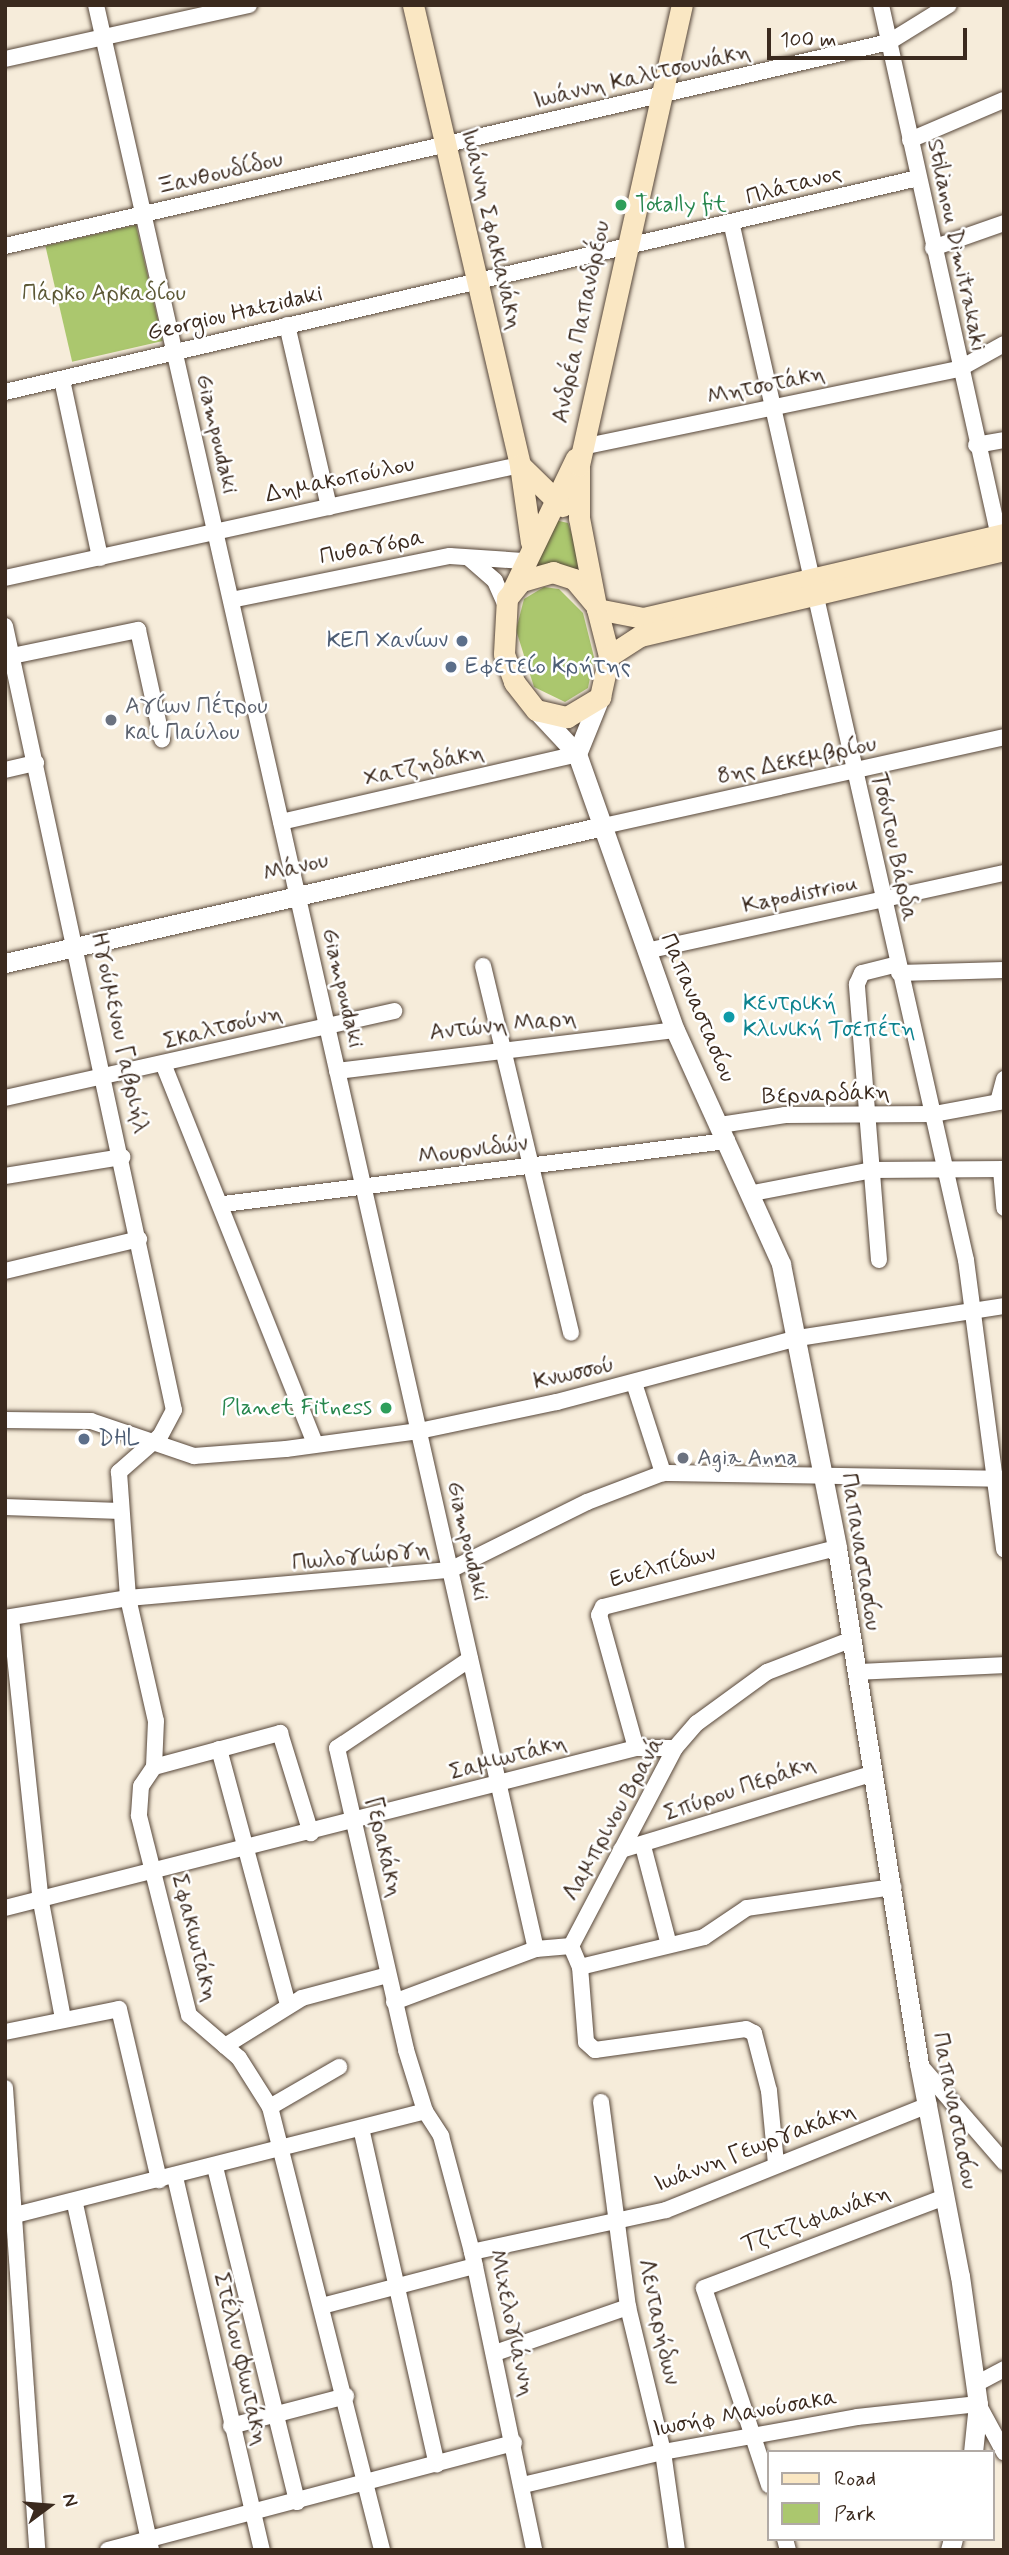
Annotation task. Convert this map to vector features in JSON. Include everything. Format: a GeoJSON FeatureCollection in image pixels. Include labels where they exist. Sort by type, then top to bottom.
{"type":"FeatureCollection","features":[{"type":"Feature","properties":{"kind":"main road","name":"Ιωάννη Σφακιανάκη"},"geometry":{"type":"LineString","coordinates":[[412,5],[520,465],[527,552]]}},
{"type":"Feature","properties":{"kind":"main road","name":"Ανδρέα Παπανδρέου"},"geometry":{"type":"LineString","coordinates":[[596,607],[581,534],[582,447],[624,251],[682,5]]}},
{"type":"Feature","properties":{"kind":"main road","name":"Ανδρέα Παπανδρέου"},"geometry":{"type":"LineString","coordinates":[[509,596],[527,552],[582,447]]}},
{"type":"Feature","properties":{"kind":"main road"},"geometry":{"type":"LineString","coordinates":[[520,465],[555,497],[581,534]]}},
{"type":"Feature","properties":{"kind":"main road"},"geometry":{"type":"LineString","coordinates":[[596,607],[629,619],[814,586],[1002,545]]}},
{"type":"Feature","properties":{"kind":"main road"},"geometry":{"type":"LineString","coordinates":[[541,572],[564,574],[583,586],[596,607],[609,656],[600,696],[567,717],[536,710],[506,662],[509,596],[541,572]]}},
{"type":"Feature","properties":{"kind":"main road"},"geometry":{"type":"LineString","coordinates":[[609,656],[647,635],[814,586]]}},
{"type":"Feature","properties":{"kind":"street","name":"Giampoudaki"},"geometry":{"type":"LineString","coordinates":[[96,5],[536,1949]]}},
{"type":"Feature","properties":{"kind":"street"},"geometry":{"type":"LineString","coordinates":[[5,59],[249,5]]}},
{"type":"Feature","properties":{"kind":"street","name":"Stilianou Dimitrakaki"},"geometry":{"type":"LineString","coordinates":[[881,5],[976,445],[1002,545]]}},
{"type":"Feature","properties":{"kind":"street","name":"Ιωάννη Καλιτσουνάκη"},"geometry":{"type":"LineString","coordinates":[[445,145],[659,98],[889,42],[949,5]]}},
{"type":"Feature","properties":{"kind":"street"},"geometry":{"type":"LineString","coordinates":[[910,140],[1004,100]]}},
{"type":"Feature","properties":{"kind":"street","name":"Ξανθουδίδου"},"geometry":{"type":"LineString","coordinates":[[5,246],[445,145]]}},
{"type":"Feature","properties":{"kind":"street","name":"Πλάτανος"},"geometry":{"type":"LineString","coordinates":[[476,280],[624,251],[918,178]]}},
{"type":"Feature","properties":{"kind":"street"},"geometry":{"type":"LineString","coordinates":[[933,248],[1004,223]]}},
{"type":"Feature","properties":{"kind":"street","name":"Τσόντου Βάρδα"},"geometry":{"type":"LineString","coordinates":[[732,226],[771,408],[856,772],[880,901],[934,1114],[976,1311],[1002,1479],[1004,1550]]}},
{"type":"Feature","properties":{"kind":"street","name":"Georgiou Hatzidaki"},"geometry":{"type":"LineString","coordinates":[[5,393],[476,280]]}},
{"type":"Feature","properties":{"kind":"street"},"geometry":{"type":"LineString","coordinates":[[287,325],[329,507]]}},
{"type":"Feature","properties":{"kind":"street","name":"Μητσοτάκη"},"geometry":{"type":"LineString","coordinates":[[582,447],[959,369],[1004,344]]}},
{"type":"Feature","properties":{"kind":"street"},"geometry":{"type":"LineString","coordinates":[[62,380],[100,558]]}},
{"type":"Feature","properties":{"kind":"street"},"geometry":{"type":"LineString","coordinates":[[976,445],[1004,440]]}},
{"type":"Feature","properties":{"kind":"street","name":"Δημακοπούλου"},"geometry":{"type":"LineString","coordinates":[[5,578],[100,558],[215,528],[329,507],[520,465]]}},
{"type":"Feature","properties":{"kind":"street","name":"Πυθαγόρα"},"geometry":{"type":"LineString","coordinates":[[231,600],[468,557],[527,552]]}},
{"type":"Feature","properties":{"kind":"street"},"geometry":{"type":"LineString","coordinates":[[468,557],[509,596]]}},
{"type":"Feature","properties":{"kind":"street","name":"Ηγούμενου Γαβριήλ"},"geometry":{"type":"LineString","coordinates":[[5,626],[77,947],[174,1409],[152,1443]]}},
{"type":"Feature","properties":{"kind":"street"},"geometry":{"type":"LineString","coordinates":[[12,656],[138,630],[162,739]]}},
{"type":"Feature","properties":{"kind":"street"},"geometry":{"type":"LineString","coordinates":[[577,754],[600,696]]}},
{"type":"Feature","properties":{"kind":"street","name":"Παπαναστασίου"},"geometry":{"type":"LineString","coordinates":[[536,710],[577,754],[599,827],[675,1030],[753,1193],[781,1264],[798,1338],[837,1548],[850,1640],[893,1887],[919,2064],[929,2105],[976,2384],[978,2404],[973,2450]]}},
{"type":"Feature","properties":{"kind":"street","name":"8ης Δεκεμβρίου"},"geometry":{"type":"LineString","coordinates":[[599,827],[1004,737]]}},
{"type":"Feature","properties":{"kind":"street","name":"Χατζηδάκη"},"geometry":{"type":"LineString","coordinates":[[281,822],[577,754]]}},
{"type":"Feature","properties":{"kind":"street"},"geometry":{"type":"LineString","coordinates":[[5,770],[36,763]]}},
{"type":"Feature","properties":{"kind":"street","name":"Μάνου"},"geometry":{"type":"LineString","coordinates":[[5,963],[297,892],[599,827]]}},
{"type":"Feature","properties":{"kind":"street","name":"Kapodistriou"},"geometry":{"type":"LineString","coordinates":[[646,951],[1004,873]]}},
{"type":"Feature","properties":{"kind":"street"},"geometry":{"type":"LineString","coordinates":[[483,966],[506,1048],[571,1333]]}},
{"type":"Feature","properties":{"kind":"street"},"geometry":{"type":"LineString","coordinates":[[879,1260],[858,975],[898,968],[1004,970]]}},
{"type":"Feature","properties":{"kind":"street","name":"Σκαλτσούνη"},"geometry":{"type":"LineString","coordinates":[[5,1098],[164,1066],[394,1011]]}},
{"type":"Feature","properties":{"kind":"street","name":"Αντώνη Μαρη"},"geometry":{"type":"LineString","coordinates":[[337,1071],[506,1048],[675,1030]]}},
{"type":"Feature","properties":{"kind":"street"},"geometry":{"type":"LineString","coordinates":[[164,1066],[224,1204],[315,1444]]}},
{"type":"Feature","properties":{"kind":"street"},"geometry":{"type":"LineString","coordinates":[[1001,1101],[1004,1079]]}},
{"type":"Feature","properties":{"kind":"street","name":"Βερναρδάκη"},"geometry":{"type":"LineString","coordinates":[[724,1133],[786,1115],[870,1117],[934,1114],[1001,1101]]}},
{"type":"Feature","properties":{"kind":"street","name":"Μουρνιδών"},"geometry":{"type":"LineString","coordinates":[[224,1204],[532,1167],[724,1133]]}},
{"type":"Feature","properties":{"kind":"street"},"geometry":{"type":"LineString","coordinates":[[5,1176],[122,1157]]}},
{"type":"Feature","properties":{"kind":"street"},"geometry":{"type":"LineString","coordinates":[[753,1193],[872,1170],[947,1174],[1003,1170],[1004,1208]]}},
{"type":"Feature","properties":{"kind":"street"},"geometry":{"type":"LineString","coordinates":[[5,1271],[139,1239]]}},
{"type":"Feature","properties":{"kind":"street","name":"Κνωσσού"},"geometry":{"type":"LineString","coordinates":[[5,1420],[91,1421],[194,1456],[315,1444],[419,1431],[634,1383],[798,1338],[1004,1306]]}},
{"type":"Feature","properties":{"kind":"street"},"geometry":{"type":"LineString","coordinates":[[634,1383],[663,1474]]}},
{"type":"Feature","properties":{"kind":"street","name":"Σφακιωτάκη"},"geometry":{"type":"LineString","coordinates":[[152,1443],[119,1472],[128,1598],[156,1721],[154,1767],[137,1802],[189,2015],[225,2046],[270,2107],[284,2150],[383,2550]]}},
{"type":"Feature","properties":{"kind":"street","name":"Πωλογιώργη"},"geometry":{"type":"LineString","coordinates":[[8,1618],[128,1598],[450,1570],[587,1502],[663,1474],[1002,1479]]}},
{"type":"Feature","properties":{"kind":"street"},"geometry":{"type":"LineString","coordinates":[[5,1507],[120,1511]]}},
{"type":"Feature","properties":{"kind":"street","name":"Ευελπίδων"},"geometry":{"type":"LineString","coordinates":[[636,1748],[599,1615],[603,1607],[837,1548]]}},
{"type":"Feature","properties":{"kind":"street"},"geometry":{"type":"LineString","coordinates":[[5,2032],[64,2018],[41,1902],[8,1618]]}},
{"type":"Feature","properties":{"kind":"street","name":"Λαμπρινου Βρανά"},"geometry":{"type":"LineString","coordinates":[[571,1946],[675,1748],[743,1686],[850,1640]]}},
{"type":"Feature","properties":{"kind":"street","name":"Γερακάκη"},"geometry":{"type":"LineString","coordinates":[[425,2111],[394,2002],[340,1742],[470,1659]]}},
{"type":"Feature","properties":{"kind":"street"},"geometry":{"type":"LineString","coordinates":[[857,1672],[1004,1665]]}},
{"type":"Feature","properties":{"kind":"street"},"geometry":{"type":"LineString","coordinates":[[154,1767],[283,1734],[311,1833]]}},
{"type":"Feature","properties":{"kind":"street","name":"Σαμιωτάκη"},"geometry":{"type":"LineString","coordinates":[[5,1908],[155,1875],[636,1748],[675,1748]]}},
{"type":"Feature","properties":{"kind":"street"},"geometry":{"type":"LineString","coordinates":[[219,1749],[288,2005]]}},
{"type":"Feature","properties":{"kind":"street","name":"Σπύρου Περάκη"},"geometry":{"type":"LineString","coordinates":[[621,1850],[643,1846],[874,1773]]}},
{"type":"Feature","properties":{"kind":"street"},"geometry":{"type":"LineString","coordinates":[[643,1846],[669,1945]]}},
{"type":"Feature","properties":{"kind":"street"},"geometry":{"type":"LineString","coordinates":[[580,1967],[715,1933],[747,1908],[893,1887]]}},
{"type":"Feature","properties":{"kind":"street"},"geometry":{"type":"LineString","coordinates":[[394,2002],[536,1949],[571,1946],[580,1967],[586,2042],[598,2050],[746,2028],[760,2043],[776,2164]]}},
{"type":"Feature","properties":{"kind":"street"},"geometry":{"type":"LineString","coordinates":[[225,2046],[288,2005],[388,1975]]}},
{"type":"Feature","properties":{"kind":"street","name":"Στέλιου Φιωτάκη"},"geometry":{"type":"LineString","coordinates":[[64,2018],[119,2009],[167,2178],[262,2550]]}},
{"type":"Feature","properties":{"kind":"street"},"geometry":{"type":"LineString","coordinates":[[919,2064],[1004,2162]]}},
{"type":"Feature","properties":{"kind":"street"},"geometry":{"type":"LineString","coordinates":[[270,2107],[339,2067]]}},
{"type":"Feature","properties":{"kind":"street"},"geometry":{"type":"LineString","coordinates":[[5,2088],[37,2550]]}},
{"type":"Feature","properties":{"kind":"street","name":"Λενταρήδων"},"geometry":{"type":"LineString","coordinates":[[601,2102],[628,2307],[663,2452],[677,2550]]}},
{"type":"Feature","properties":{"kind":"street","name":"Ιωάννη Γεωργακάκη"},"geometry":{"type":"LineString","coordinates":[[322,2306],[474,2259],[687,2203],[776,2164],[929,2105]]}},
{"type":"Feature","properties":{"kind":"street"},"geometry":{"type":"LineString","coordinates":[[15,2216],[75,2204],[425,2111]]}},
{"type":"Feature","properties":{"kind":"street","name":"Μιχελογιάννη"},"geometry":{"type":"LineString","coordinates":[[425,2111],[441,2136],[474,2259],[523,2485],[534,2550]]}},
{"type":"Feature","properties":{"kind":"street"},"geometry":{"type":"LineString","coordinates":[[361,2128],[437,2465]]}},
{"type":"Feature","properties":{"kind":"street"},"geometry":{"type":"LineString","coordinates":[[215,2166],[298,2502]]}},
{"type":"Feature","properties":{"kind":"street","name":"Τζιτζιφιανάκη"},"geometry":{"type":"LineString","coordinates":[[755,2436],[704,2288],[945,2197]]}},
{"type":"Feature","properties":{"kind":"street"},"geometry":{"type":"LineString","coordinates":[[75,2204],[150,2544]]}},
{"type":"Feature","properties":{"kind":"street"},"geometry":{"type":"LineString","coordinates":[[495,2353],[628,2307]]}},
{"type":"Feature","properties":{"kind":"street"},"geometry":{"type":"LineString","coordinates":[[976,2384],[1004,2369]]}},
{"type":"Feature","properties":{"kind":"street"},"geometry":{"type":"LineString","coordinates":[[231,2426],[346,2396]]}},
{"type":"Feature","properties":{"kind":"street"},"geometry":{"type":"LineString","coordinates":[[978,2404],[1004,2452]]}},
{"type":"Feature","properties":{"kind":"street","name":"Ιωσήφ Μανούσακα"},"geometry":{"type":"LineString","coordinates":[[523,2485],[663,2452],[978,2404]]}},
{"type":"Feature","properties":{"kind":"street"},"geometry":{"type":"LineString","coordinates":[[755,2436],[768,2482]]}},
{"type":"Feature","properties":{"kind":"street"},"geometry":{"type":"LineString","coordinates":[[108,2550],[150,2544],[514,2443]]}},
{"type":"Feature","properties":{"kind":"green space","name":"Πάρκο Αρκαδίου"},"geometry":{"type":"Polygon","coordinates":[[[136,225],[163,341],[72,362],[45,246],[136,225]]]}},
{"type":"Feature","properties":{"kind":"green space"},"geometry":{"type":"Polygon","coordinates":[[[555,520],[568,523],[586,577],[527,567],[555,520]]]}},
{"type":"Feature","properties":{"kind":"green space"},"geometry":{"type":"Polygon","coordinates":[[[544,587],[559,589],[583,613],[594,657],[588,688],[565,702],[534,687],[516,630],[524,599],[544,587]]]}},
{"type":"Feature","properties":{"kind":"place","name":"Totally fit"},"geometry":{"type":"Point","coordinates":[621,205]}},
{"type":"Feature","properties":{"kind":"place","name":"ΚΕΠ Χανίων"},"geometry":{"type":"Point","coordinates":[462,641]}},
{"type":"Feature","properties":{"kind":"place","name":"Εφετείο Κρήτης"},"geometry":{"type":"Point","coordinates":[451,667]}},
{"type":"Feature","properties":{"kind":"place","name":"Αγίων Πέτρου και Παύλου"},"geometry":{"type":"Point","coordinates":[111,720]}},
{"type":"Feature","properties":{"kind":"place","name":"Κεντρική Κλινική Τσεπέτη"},"geometry":{"type":"Point","coordinates":[729,1017]}},
{"type":"Feature","properties":{"kind":"place","name":"Planet Fitness"},"geometry":{"type":"Point","coordinates":[386,1408]}},
{"type":"Feature","properties":{"kind":"place","name":"DHL"},"geometry":{"type":"Point","coordinates":[84,1439]}},
{"type":"Feature","properties":{"kind":"place","name":"Agia Anna"},"geometry":{"type":"Point","coordinates":[683,1458]}}]}
